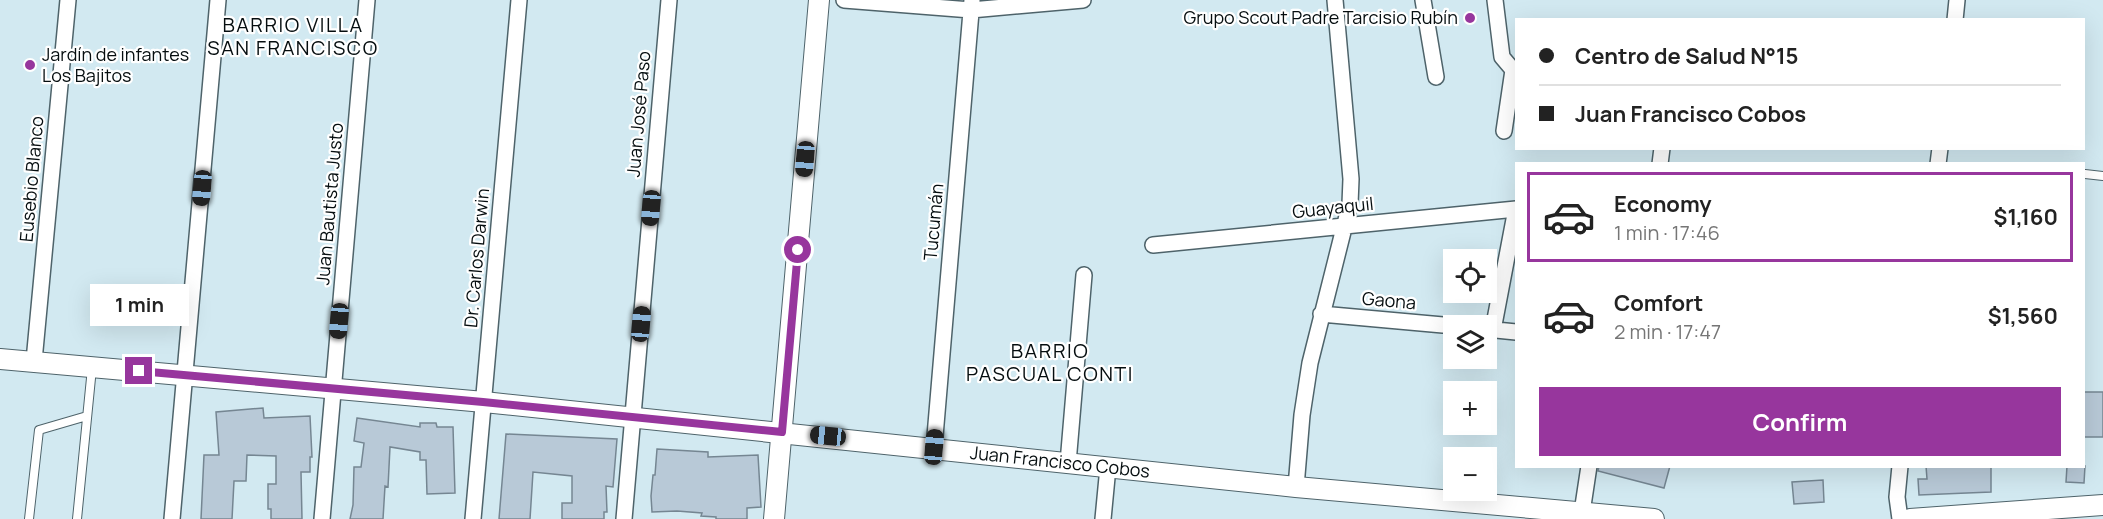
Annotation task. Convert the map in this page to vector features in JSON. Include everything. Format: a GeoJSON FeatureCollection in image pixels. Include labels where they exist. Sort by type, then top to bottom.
{"type":"FeatureCollection","features":[{"type":"Feature","properties":{"kind":"street","name":"Eusebio Blanco"},"geometry":{"type":"LineString","coordinates":[[34,362],[68,0]]}},
{"type":"Feature","properties":{"kind":"street"},"geometry":{"type":"LineString","coordinates":[[172,519],[218,0]]}},
{"type":"Feature","properties":{"kind":"street","name":"Juan Bautista Justo"},"geometry":{"type":"LineString","coordinates":[[322,519],[367,0]]}},
{"type":"Feature","properties":{"kind":"street","name":"Dr. Carlos Darwin"},"geometry":{"type":"LineString","coordinates":[[473,519],[519,0]]}},
{"type":"Feature","properties":{"kind":"street","name":"Juan José Paso"},"geometry":{"type":"LineString","coordinates":[[624,519],[669,0]]}},
{"type":"Feature","properties":{"kind":"street"},"geometry":{"type":"LineString","coordinates":[[774,519],[819,0]]}},
{"type":"Feature","properties":{"kind":"street"},"geometry":{"type":"LineString","coordinates":[[844,0],[971,5],[1083,0]]}},
{"type":"Feature","properties":{"kind":"street"},"geometry":{"type":"LineString","coordinates":[[1296,487],[1302,415],[1310,363],[1350,204],[1351,179],[1335,0]]}},
{"type":"Feature","properties":{"kind":"street"},"geometry":{"type":"LineString","coordinates":[[1423,0],[1436,77]]}},
{"type":"Feature","properties":{"kind":"street"},"geometry":{"type":"LineString","coordinates":[[1496,0],[1502,57],[1513,70],[1504,131]]}},
{"type":"Feature","properties":{"kind":"street"},"geometry":{"type":"LineString","coordinates":[[1955,18],[1957,0]]}},
{"type":"Feature","properties":{"kind":"street","name":"Tucumán"},"geometry":{"type":"LineString","coordinates":[[934,447],[971,5]]}},
{"type":"Feature","properties":{"kind":"street","name":"Guayaquil"},"geometry":{"type":"LineString","coordinates":[[1152,245],[1515,209]]}},
{"type":"Feature","properties":{"kind":"street"},"geometry":{"type":"LineString","coordinates":[[1493,315],[1515,214]]}},
{"type":"Feature","properties":{"kind":"street"},"geometry":{"type":"LineString","coordinates":[[1068,463],[1084,275]]}},
{"type":"Feature","properties":{"kind":"street","name":"Gaona"},"geometry":{"type":"LineString","coordinates":[[1321,314],[1443,325]]}},
{"type":"Feature","properties":{"kind":"street"},"geometry":{"type":"LineString","coordinates":[[1497,331],[1515,332]]}},
{"type":"Feature","properties":{"kind":"street","name":"Juan Francisco Cobos"},"geometry":{"type":"LineString","coordinates":[[0,358],[633,416],[1581,516],[1654,519]]}},
{"type":"Feature","properties":{"kind":"street"},"geometry":{"type":"LineString","coordinates":[[1102,519],[1108,467]]}},
{"type":"Feature","properties":{"kind":"street"},"geometry":{"type":"LineString","coordinates":[[1581,516],[1589,468]]}},
{"type":"Feature","properties":{"kind":"street"},"geometry":{"type":"LineString","coordinates":[[1900,468],[1898,497],[1900,519]]}},
{"type":"Feature","properties":{"kind":"street"},"geometry":{"type":"LineString","coordinates":[[1910,519],[2103,505]]}},
{"type":"Feature","properties":{"kind":"lane"},"geometry":{"type":"LineString","coordinates":[[2085,174],[2103,176]]}},
{"type":"Feature","properties":{"kind":"lane"},"geometry":{"type":"LineString","coordinates":[[77,519],[92,367]]}},
{"type":"Feature","properties":{"kind":"lane"},"geometry":{"type":"LineString","coordinates":[[29,519],[39,430],[87,416]]}},
{"type":"Feature","properties":{"kind":"building"},"geometry":{"type":"Polygon","coordinates":[[[2085,392],[2103,392],[2103,437],[2085,437],[2085,392]]]}},
{"type":"Feature","properties":{"kind":"building"},"geometry":{"type":"Polygon","coordinates":[[[263,408],[264,418],[310,416],[312,457],[310,457],[310,472],[301,472],[302,519],[271,519],[271,509],[268,509],[268,484],[276,484],[276,456],[247,455],[246,481],[234,481],[232,519],[201,519],[204,455],[219,455],[216,412],[263,408]]]}},
{"type":"Feature","properties":{"kind":"building"},"geometry":{"type":"Polygon","coordinates":[[[357,418],[420,427],[420,423],[436,423],[437,427],[453,427],[455,493],[427,494],[426,460],[420,460],[420,452],[390,447],[388,487],[385,486],[383,519],[350,519],[353,505],[354,467],[361,467],[364,443],[354,441],[357,418]]]}},
{"type":"Feature","properties":{"kind":"building"},"geometry":{"type":"Polygon","coordinates":[[[506,434],[617,439],[613,487],[606,486],[607,512],[604,512],[604,519],[562,519],[562,503],[572,503],[572,476],[533,472],[530,519],[499,519],[506,434]]]}},
{"type":"Feature","properties":{"kind":"building"},"geometry":{"type":"Polygon","coordinates":[[[657,449],[708,452],[708,457],[758,455],[761,507],[747,508],[747,519],[716,519],[716,517],[701,516],[702,513],[677,511],[652,512],[651,496],[657,449]]]}},
{"type":"Feature","properties":{"kind":"building"},"geometry":{"type":"Polygon","coordinates":[[[1599,468],[1669,468],[1664,488],[1598,471],[1599,468]]]}},
{"type":"Feature","properties":{"kind":"building"},"geometry":{"type":"Polygon","coordinates":[[[1926,468],[1991,468],[1991,492],[1919,495],[1918,479],[1927,479],[1926,468]]]}},
{"type":"Feature","properties":{"kind":"building"},"geometry":{"type":"Polygon","coordinates":[[[2067,468],[2085,468],[2084,483],[2066,482],[2067,468]]]}},
{"type":"Feature","properties":{"kind":"building"},"geometry":{"type":"Polygon","coordinates":[[[1823,480],[1824,502],[1794,504],[1792,482],[1823,480]]]}},
{"type":"Feature","properties":{"kind":"place","name":"Grupo Scout Padre Tarcisio Rubín"},"geometry":{"type":"Point","coordinates":[1470,18]}},
{"type":"Feature","properties":{"kind":"place","name":"Jardín de infantes Los Bajitos"},"geometry":{"type":"Point","coordinates":[30,65]}},
{"type":"Feature","properties":{"kind":"district","name":"BARRIO VILLA SAN FRANCISCO"},"geometry":{"type":"Point","coordinates":[293,36]}},
{"type":"Feature","properties":{"kind":"district","name":"BARRIO PASCUAL CONTI"},"geometry":{"type":"Point","coordinates":[1050,362]}},
{"type":"Feature","properties":{"kind":"route"},"geometry":{"type":"LineString","coordinates":[[139,371],[782,432],[798,250]]}}]}
